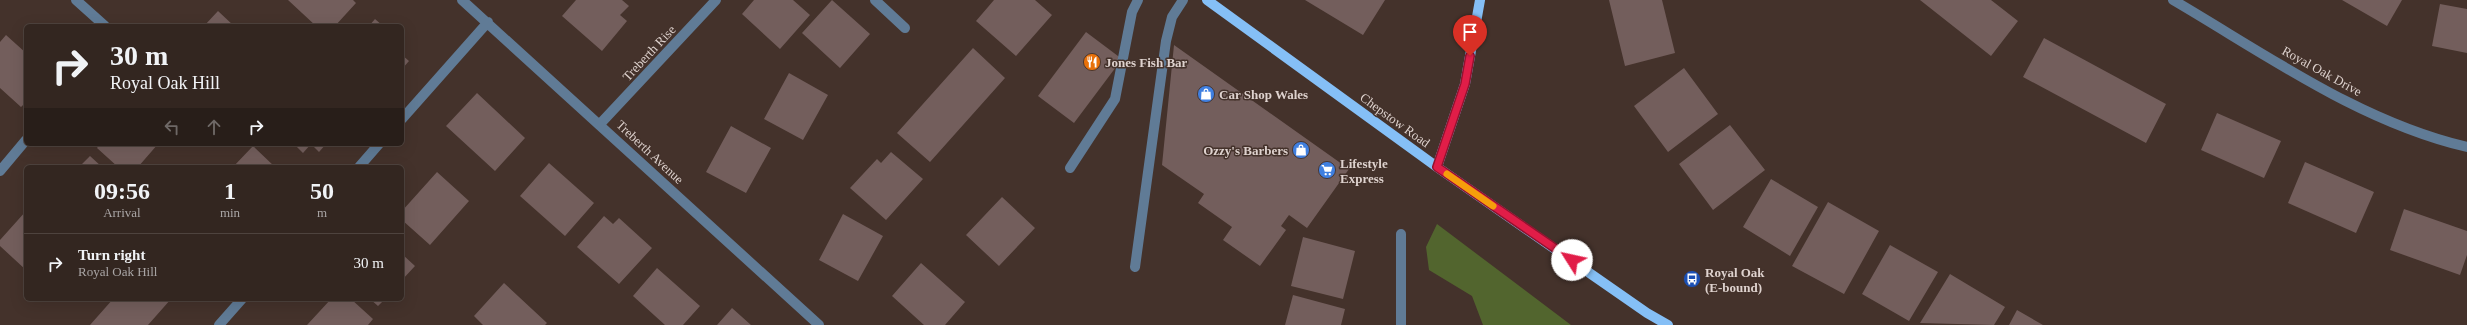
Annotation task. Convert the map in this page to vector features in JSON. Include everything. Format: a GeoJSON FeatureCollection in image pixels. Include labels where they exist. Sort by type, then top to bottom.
{"type":"FeatureCollection","features":[{"type":"Feature","properties":{"kind":"main road","name":"Chepstow Road"},"geometry":{"type":"LineString","coordinates":[[1207,0],[1437,167],[1647,313],[1668,325]]}},
{"type":"Feature","properties":{"kind":"main road"},"geometry":{"type":"LineString","coordinates":[[1437,167],[1465,84],[1480,0]]}},
{"type":"Feature","properties":{"kind":"street"},"geometry":{"type":"LineString","coordinates":[[76,0],[102,24]]}},
{"type":"Feature","properties":{"kind":"street","name":"Treberth Avenue"},"geometry":{"type":"LineString","coordinates":[[462,0],[488,22],[819,325]]}},
{"type":"Feature","properties":{"kind":"street","name":"Treberth Rise"},"geometry":{"type":"LineString","coordinates":[[600,124],[716,0]]}},
{"type":"Feature","properties":{"kind":"street"},"geometry":{"type":"LineString","coordinates":[[875,0],[905,28]]}},
{"type":"Feature","properties":{"kind":"street"},"geometry":{"type":"LineString","coordinates":[[1070,168],[1115,99],[1132,12],[1138,0]]}},
{"type":"Feature","properties":{"kind":"street"},"geometry":{"type":"LineString","coordinates":[[1135,267],[1166,41],[1172,17],[1184,0]]}},
{"type":"Feature","properties":{"kind":"street","name":"Royal Oak Drive"},"geometry":{"type":"LineString","coordinates":[[2173,0],[2316,84],[2364,109],[2414,132],[2467,147]]}},
{"type":"Feature","properties":{"kind":"street"},"geometry":{"type":"LineString","coordinates":[[404,117],[488,22]]}},
{"type":"Feature","properties":{"kind":"street"},"geometry":{"type":"LineString","coordinates":[[0,171],[24,142]]}},
{"type":"Feature","properties":{"kind":"street"},"geometry":{"type":"LineString","coordinates":[[361,165],[377,146]]}},
{"type":"Feature","properties":{"kind":"street"},"geometry":{"type":"LineString","coordinates":[[1400,325],[1401,234]]}},
{"type":"Feature","properties":{"kind":"street"},"geometry":{"type":"LineString","coordinates":[[218,325],[240,301]]}},
{"type":"Feature","properties":{"kind":"green space"},"geometry":{"type":"Polygon","coordinates":[[[1437,224],[1571,325],[1483,325],[1472,296],[1429,270],[1426,247],[1437,224]]]}},
{"type":"Feature","properties":{"kind":"building"},"geometry":{"type":"Polygon","coordinates":[[[288,0],[353,0],[356,3],[337,24],[314,24],[288,0]]]}},
{"type":"Feature","properties":{"kind":"building"},"geometry":{"type":"Polygon","coordinates":[[[576,0],[622,0],[629,6],[620,15],[627,21],[602,51],[562,16],[576,0]]]}},
{"type":"Feature","properties":{"kind":"building"},"geometry":{"type":"Polygon","coordinates":[[[754,0],[793,0],[810,15],[780,49],[742,14],[754,0]]]}},
{"type":"Feature","properties":{"kind":"building"},"geometry":{"type":"Polygon","coordinates":[[[832,0],[870,34],[840,68],[802,33],[832,0]]]}},
{"type":"Feature","properties":{"kind":"building"},"geometry":{"type":"Polygon","coordinates":[[[994,0],[1035,0],[1052,15],[1016,56],[976,21],[994,0]]]}},
{"type":"Feature","properties":{"kind":"building"},"geometry":{"type":"Polygon","coordinates":[[[1305,0],[1385,0],[1363,35],[1305,0]]]}},
{"type":"Feature","properties":{"kind":"building"},"geometry":{"type":"Polygon","coordinates":[[[1609,0],[1662,0],[1675,53],[1625,66],[1609,0]]]}},
{"type":"Feature","properties":{"kind":"building"},"geometry":{"type":"Polygon","coordinates":[[[1920,0],[1991,0],[2018,21],[1991,56],[1920,0]]]}},
{"type":"Feature","properties":{"kind":"building"},"geometry":{"type":"Polygon","coordinates":[[[2342,0],[2402,0],[2387,26],[2342,0]]]}},
{"type":"Feature","properties":{"kind":"building"},"geometry":{"type":"Polygon","coordinates":[[[2440,4],[2467,9],[2467,53],[2432,46],[2440,4]]]}},
{"type":"Feature","properties":{"kind":"building"},"geometry":{"type":"Polygon","coordinates":[[[218,11],[232,24],[206,24],[218,11]]]}},
{"type":"Feature","properties":{"kind":"building"},"geometry":{"type":"Polygon","coordinates":[[[375,19],[381,24],[371,24],[375,19]]]}},
{"type":"Feature","properties":{"kind":"building"},"geometry":{"type":"Polygon","coordinates":[[[1086,32],[1122,59],[1074,123],[1038,96],[1086,32]]]}},
{"type":"Feature","properties":{"kind":"building"},"geometry":{"type":"Polygon","coordinates":[[[6,35],[24,51],[24,104],[21,107],[0,88],[0,42],[6,35]]]}},
{"type":"Feature","properties":{"kind":"building"},"geometry":{"type":"Polygon","coordinates":[[[2044,38],[2166,104],[2146,143],[2023,77],[2044,38]]]}},
{"type":"Feature","properties":{"kind":"building"},"geometry":{"type":"Polygon","coordinates":[[[1174,45],[1349,169],[1307,228],[1289,215],[1281,226],[1286,230],[1260,266],[1223,240],[1232,227],[1198,203],[1204,194],[1162,165],[1174,45]]]}},
{"type":"Feature","properties":{"kind":"building"},"geometry":{"type":"Polygon","coordinates":[[[973,48],[1005,78],[930,162],[897,133],[973,48]]]}},
{"type":"Feature","properties":{"kind":"building"},"geometry":{"type":"Polygon","coordinates":[[[404,57],[409,61],[404,67],[404,57]]]}},
{"type":"Feature","properties":{"kind":"building"},"geometry":{"type":"Polygon","coordinates":[[[1684,68],[1718,114],[1668,152],[1634,106],[1684,68]]]}},
{"type":"Feature","properties":{"kind":"building"},"geometry":{"type":"Polygon","coordinates":[[[789,73],[828,95],[803,140],[764,119],[789,73]]]}},
{"type":"Feature","properties":{"kind":"building"},"geometry":{"type":"Polygon","coordinates":[[[477,93],[525,138],[495,171],[446,126],[477,93]]]}},
{"type":"Feature","properties":{"kind":"building"},"geometry":{"type":"Polygon","coordinates":[[[2217,113],[2281,141],[2264,178],[2201,150],[2217,113]]]}},
{"type":"Feature","properties":{"kind":"building"},"geometry":{"type":"Polygon","coordinates":[[[1730,125],[1765,170],[1713,210],[1679,164],[1730,125]]]}},
{"type":"Feature","properties":{"kind":"building"},"geometry":{"type":"Polygon","coordinates":[[[731,126],[771,148],[746,193],[706,172],[731,126]]]}},
{"type":"Feature","properties":{"kind":"building"},"geometry":{"type":"Polygon","coordinates":[[[98,146],[156,146],[140,165],[116,165],[97,148],[98,146]]]}},
{"type":"Feature","properties":{"kind":"building"},"geometry":{"type":"Polygon","coordinates":[[[253,146],[273,165],[235,165],[253,146]]]}},
{"type":"Feature","properties":{"kind":"building"},"geometry":{"type":"Polygon","coordinates":[[[296,146],[309,146],[303,153],[296,146]]]}},
{"type":"Feature","properties":{"kind":"building"},"geometry":{"type":"Polygon","coordinates":[[[313,146],[324,146],[319,152],[313,146]]]}},
{"type":"Feature","properties":{"kind":"building"},"geometry":{"type":"Polygon","coordinates":[[[891,152],[923,179],[886,220],[850,188],[877,159],[881,163],[891,152]]]}},
{"type":"Feature","properties":{"kind":"building"},"geometry":{"type":"Polygon","coordinates":[[[90,156],[100,165],[81,165],[90,156]]]}},
{"type":"Feature","properties":{"kind":"building"},"geometry":{"type":"Polygon","coordinates":[[[2305,162],[2374,192],[2356,233],[2288,203],[2305,162]]]}},
{"type":"Feature","properties":{"kind":"building"},"geometry":{"type":"Polygon","coordinates":[[[549,163],[594,203],[565,236],[520,196],[549,163]]]}},
{"type":"Feature","properties":{"kind":"building"},"geometry":{"type":"Polygon","coordinates":[[[437,172],[469,201],[430,245],[404,222],[404,209],[437,172]]]}},
{"type":"Feature","properties":{"kind":"building"},"geometry":{"type":"Polygon","coordinates":[[[1771,179],[1818,207],[1790,256],[1743,227],[1771,179]]]}},
{"type":"Feature","properties":{"kind":"building"},"geometry":{"type":"Polygon","coordinates":[[[1002,197],[1035,228],[999,266],[966,235],[1002,197]]]}},
{"type":"Feature","properties":{"kind":"building"},"geometry":{"type":"Polygon","coordinates":[[[1828,202],[1879,231],[1844,294],[1792,266],[1828,202]]]}},
{"type":"Feature","properties":{"kind":"building"},"geometry":{"type":"Polygon","coordinates":[[[2404,209],[2467,231],[2467,255],[2460,275],[2390,250],[2404,209]]]}},
{"type":"Feature","properties":{"kind":"building"},"geometry":{"type":"Polygon","coordinates":[[[24,213],[24,268],[0,246],[0,240],[24,213]]]}},
{"type":"Feature","properties":{"kind":"building"},"geometry":{"type":"Polygon","coordinates":[[[843,214],[883,236],[858,281],[819,260],[843,214]]]}},
{"type":"Feature","properties":{"kind":"building"},"geometry":{"type":"Polygon","coordinates":[[[604,216],[613,224],[619,218],[652,248],[619,284],[577,247],[604,216]]]}},
{"type":"Feature","properties":{"kind":"building"},"geometry":{"type":"Polygon","coordinates":[[[1303,237],[1355,251],[1343,299],[1291,286],[1303,237]]]}},
{"type":"Feature","properties":{"kind":"building"},"geometry":{"type":"Polygon","coordinates":[[[1890,245],[1938,272],[1909,321],[1862,294],[1890,245]]]}},
{"type":"Feature","properties":{"kind":"building"},"geometry":{"type":"Polygon","coordinates":[[[404,256],[415,266],[404,278],[404,256]]]}},
{"type":"Feature","properties":{"kind":"building"},"geometry":{"type":"Polygon","coordinates":[[[921,263],[965,302],[945,325],[924,325],[892,296],[921,263]]]}},
{"type":"Feature","properties":{"kind":"building"},"geometry":{"type":"Polygon","coordinates":[[[657,268],[700,306],[683,325],[665,325],[633,296],[657,268]]]}},
{"type":"Feature","properties":{"kind":"building"},"geometry":{"type":"Polygon","coordinates":[[[1950,274],[2005,307],[1994,325],[1920,323],[1950,274]]]}},
{"type":"Feature","properties":{"kind":"building"},"geometry":{"type":"Polygon","coordinates":[[[504,283],[547,323],[545,325],[483,325],[474,316],[504,283]]]}},
{"type":"Feature","properties":{"kind":"building"},"geometry":{"type":"Polygon","coordinates":[[[1293,295],[1345,309],[1341,325],[1285,325],[1293,295]]]}},
{"type":"Feature","properties":{"kind":"building"},"geometry":{"type":"Polygon","coordinates":[[[111,301],[169,301],[148,325],[90,325],[111,301]]]}},
{"type":"Feature","properties":{"kind":"building"},"geometry":{"type":"Polygon","coordinates":[[[329,301],[353,301],[373,319],[368,325],[307,325],[329,301]]]}},
{"type":"Feature","properties":{"kind":"building"},"geometry":{"type":"Polygon","coordinates":[[[372,301],[383,301],[378,306],[372,301]]]}},
{"type":"Feature","properties":{"kind":"building"},"geometry":{"type":"Polygon","coordinates":[[[732,308],[751,325],[717,325],[732,308]]]}},
{"type":"Feature","properties":{"kind":"building"},"geometry":{"type":"Polygon","coordinates":[[[2017,310],[2043,325],[2009,325],[2017,310]]]}},
{"type":"Feature","properties":{"kind":"slow traffic"},"geometry":{"type":"LineString","coordinates":[[1447,174],[1493,206]]}},
{"type":"Feature","properties":{"kind":"place","name":"Jones Fish Bar"},"geometry":{"type":"Point","coordinates":[1092,62]}},
{"type":"Feature","properties":{"kind":"place","name":"Car Shop Wales"},"geometry":{"type":"Point","coordinates":[1206,94]}},
{"type":"Feature","properties":{"kind":"place","name":"Ozzy's Barbers"},"geometry":{"type":"Point","coordinates":[1301,150]}},
{"type":"Feature","properties":{"kind":"place","name":"Lifestyle Express"},"geometry":{"type":"Point","coordinates":[1327,170]}},
{"type":"Feature","properties":{"kind":"place","name":"Royal Oak (E-bound)"},"geometry":{"type":"Point","coordinates":[1692,279]}},
{"type":"Feature","properties":{"kind":"route"},"geometry":{"type":"LineString","coordinates":[[1470,56],[1465,84],[1437,167],[1572,260]]}}]}
